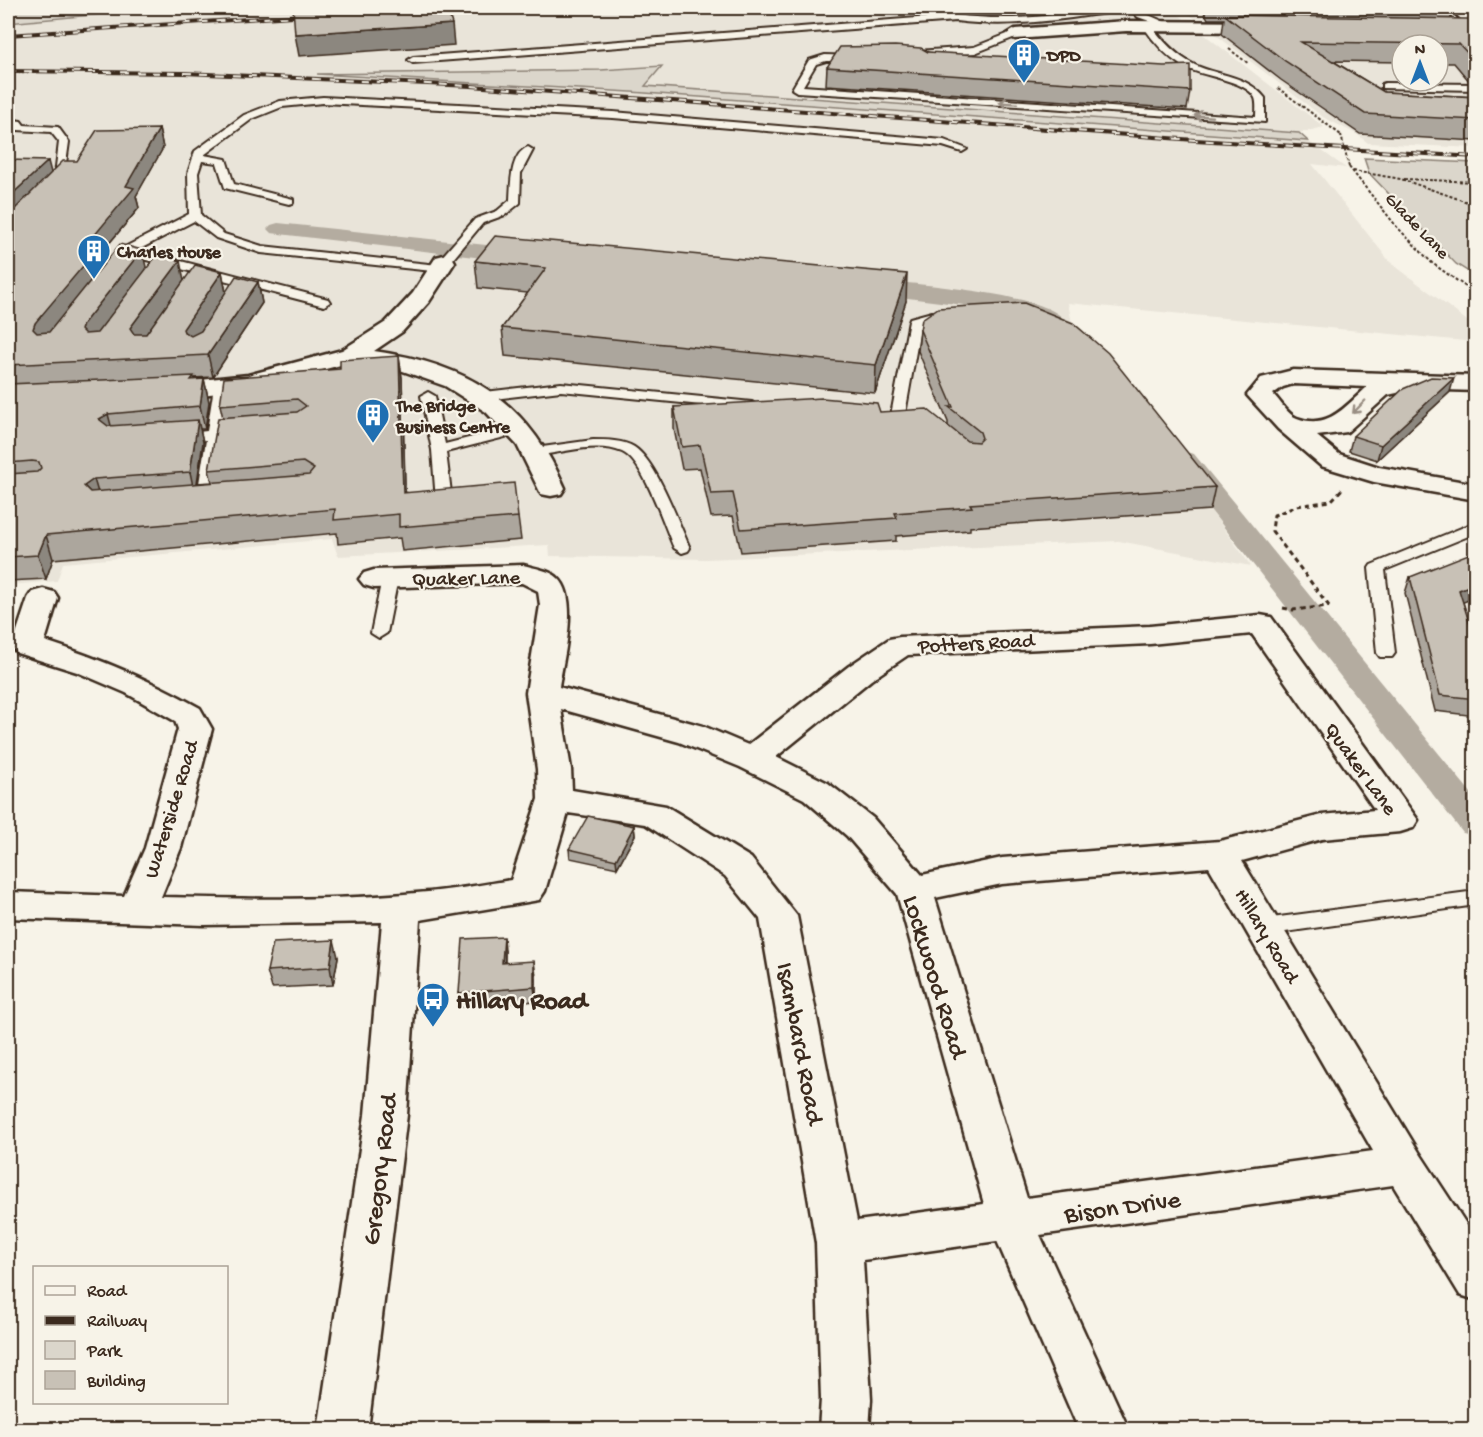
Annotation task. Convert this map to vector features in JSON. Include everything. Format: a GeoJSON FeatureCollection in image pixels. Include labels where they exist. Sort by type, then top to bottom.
{"type":"FeatureCollection","features":[{"type":"Feature","properties":{"kind":"street"},"geometry":{"type":"LineString","coordinates":[[1457,8],[1476,24]]}},
{"type":"Feature","properties":{"kind":"street"},"geometry":{"type":"LineString","coordinates":[[1015,34],[1148,26],[1284,27]]}},
{"type":"Feature","properties":{"kind":"street"},"geometry":{"type":"LineString","coordinates":[[1452,30],[1476,30]]}},
{"type":"Feature","properties":{"kind":"street"},"geometry":{"type":"LineString","coordinates":[[139,393],[221,387],[250,382],[351,355],[394,327],[421,297],[441,265]]}},
{"type":"Feature","properties":{"kind":"street"},"geometry":{"type":"LineString","coordinates":[[351,355],[407,364],[446,378],[485,396],[520,429],[542,462],[550,488]]}},
{"type":"Feature","properties":{"kind":"street"},"geometry":{"type":"LineString","coordinates":[[1476,384],[1293,377],[1275,380],[1263,388],[1260,395],[1287,424],[1320,454],[1330,460],[1374,474],[1476,492]]}},
{"type":"Feature","properties":{"kind":"street"},"geometry":{"type":"LineString","coordinates":[[1320,454],[1320,441],[1380,388],[1410,383]]}},
{"type":"Feature","properties":{"kind":"street"},"geometry":{"type":"LineString","coordinates":[[1287,424],[1314,428],[1338,426]]}},
{"type":"Feature","properties":{"kind":"street","name":"Quaker Lane"},"geometry":{"type":"LineString","coordinates":[[382,578],[506,573],[523,574],[549,584],[554,592],[555,605],[542,693],[555,784]]}},
{"type":"Feature","properties":{"kind":"street","name":"Waterside Road"},"geometry":{"type":"LineString","coordinates":[[43,597],[28,646],[88,664],[137,686],[188,715],[195,729],[163,848],[136,911]]}},
{"type":"Feature","properties":{"kind":"street","name":"Quaker Lane"},"geometry":{"type":"LineString","coordinates":[[1220,854],[1322,827],[1400,820],[1249,625]]}},
{"type":"Feature","properties":{"kind":"street","name":"Potters Road"},"geometry":{"type":"LineString","coordinates":[[752,759],[860,673],[900,646],[1150,635],[1249,625]]}},
{"type":"Feature","properties":{"kind":"street","name":"Lockwood Road"},"geometry":{"type":"LineString","coordinates":[[542,693],[691,734],[752,759],[816,791],[860,827],[914,890],[1011,1220],[1104,1430]]}},
{"type":"Feature","properties":{"kind":"street"},"geometry":{"type":"LineString","coordinates":[[8,905],[136,911],[258,913],[402,908],[526,891],[555,784]]}},
{"type":"Feature","properties":{"kind":"street","name":"Isambard Road"},"geometry":{"type":"LineString","coordinates":[[555,784],[654,814],[738,867],[778,916],[839,1243],[846,1399],[844,1430]]}},
{"type":"Feature","properties":{"kind":"street"},"geometry":{"type":"LineString","coordinates":[[914,890],[1002,872],[1161,857],[1220,854]]}},
{"type":"Feature","properties":{"kind":"street","name":"Hillary Road"},"geometry":{"type":"LineString","coordinates":[[1220,854],[1404,1165],[1476,1280]]}},
{"type":"Feature","properties":{"kind":"street","name":"Gregory Road"},"geometry":{"type":"LineString","coordinates":[[343,1430],[386,1115],[402,908]]}},
{"type":"Feature","properties":{"kind":"street","name":"Bison Drive"},"geometry":{"type":"LineString","coordinates":[[839,1243],[1404,1165]]}},
{"type":"Feature","properties":{"kind":"lane"},"geometry":{"type":"LineString","coordinates":[[413,60],[956,18],[983,21],[1082,15],[1119,8]]}},
{"type":"Feature","properties":{"kind":"lane"},"geometry":{"type":"LineString","coordinates":[[1133,8],[1142,15],[1168,26]]}},
{"type":"Feature","properties":{"kind":"lane"},"geometry":{"type":"LineString","coordinates":[[867,59],[825,58],[813,62],[797,89],[1261,120],[1260,98],[1250,87],[1186,64],[1153,35],[1148,26]]}},
{"type":"Feature","properties":{"kind":"lane"},"geometry":{"type":"LineString","coordinates":[[931,64],[909,59],[975,50],[1015,34]]}},
{"type":"Feature","properties":{"kind":"lane"},"geometry":{"type":"LineString","coordinates":[[1182,75],[1199,70]]}},
{"type":"Feature","properties":{"kind":"lane"},"geometry":{"type":"LineString","coordinates":[[1386,86],[1476,87]]}},
{"type":"Feature","properties":{"kind":"lane"},"geometry":{"type":"LineString","coordinates":[[528,150],[516,172],[516,201],[501,213],[479,221],[441,265],[261,249],[220,236],[195,216],[193,173],[199,153],[248,117],[280,104],[323,100],[612,115],[944,143],[962,148]]}},
{"type":"Feature","properties":{"kind":"lane"},"geometry":{"type":"LineString","coordinates":[[8,122],[17,123],[21,128],[54,129],[64,142],[60,182],[52,189]]}},
{"type":"Feature","properties":{"kind":"lane"},"geometry":{"type":"LineString","coordinates":[[198,157],[222,160],[229,186],[289,201]]}},
{"type":"Feature","properties":{"kind":"lane"},"geometry":{"type":"LineString","coordinates":[[195,216],[123,256],[240,285],[324,302]]}},
{"type":"Feature","properties":{"kind":"lane"},"geometry":{"type":"LineString","coordinates":[[897,420],[915,321],[932,316],[955,319]]}},
{"type":"Feature","properties":{"kind":"lane"},"geometry":{"type":"LineString","coordinates":[[204,502],[221,387]]}},
{"type":"Feature","properties":{"kind":"lane"},"geometry":{"type":"LineString","coordinates":[[485,396],[561,387],[769,408]]}},
{"type":"Feature","properties":{"kind":"lane"},"geometry":{"type":"LineString","coordinates":[[428,396],[439,450],[444,501]]}},
{"type":"Feature","properties":{"kind":"lane"},"geometry":{"type":"LineString","coordinates":[[439,450],[520,429]]}},
{"type":"Feature","properties":{"kind":"lane"},"geometry":{"type":"LineString","coordinates":[[170,439],[258,432]]}},
{"type":"Feature","properties":{"kind":"lane"},"geometry":{"type":"LineString","coordinates":[[535,452],[593,444],[628,449],[644,464],[682,548]]}},
{"type":"Feature","properties":{"kind":"lane"},"geometry":{"type":"LineString","coordinates":[[1386,653],[1377,568],[1476,527]]}},
{"type":"Feature","properties":{"kind":"lane"},"geometry":{"type":"LineString","coordinates":[[380,633],[382,578]]}},
{"type":"Feature","properties":{"kind":"lane"},"geometry":{"type":"LineString","coordinates":[[1264,927],[1476,898]]}},
{"type":"Feature","properties":{"kind":"path"},"geometry":{"type":"LineString","coordinates":[[1341,135],[1351,169],[1401,179],[1476,205]]}},
{"type":"Feature","properties":{"kind":"path","name":"Glade Lane"},"geometry":{"type":"LineString","coordinates":[[1351,169],[1397,227],[1432,263],[1476,294]]}},
{"type":"Feature","properties":{"kind":"path"},"geometry":{"type":"LineString","coordinates":[[1401,179],[1476,182]]}},
{"type":"Feature","properties":{"kind":"path"},"geometry":{"type":"LineString","coordinates":[[1299,610],[1329,606],[1272,531],[1274,515],[1295,507],[1321,504],[1340,496],[1344,487]]}},
{"type":"Feature","properties":{"kind":"shaded area"},"geometry":{"type":"Polygon","coordinates":[[[166,8],[1170,8],[1324,127],[1299,133],[645,86],[661,66],[601,70],[631,92],[1308,141],[1346,168],[1312,164],[1390,262],[1475,327],[1475,342],[1068,303],[1076,343],[1118,382],[1251,566],[1119,541],[706,559],[550,556],[549,545],[338,556],[332,539],[63,563],[57,581],[8,585],[8,406],[104,402],[338,384],[347,357],[207,382],[8,389],[8,23],[166,8]]]}},
{"type":"Feature","properties":{"kind":"shaded area"},"geometry":{"type":"Polygon","coordinates":[[[1181,8],[1475,8],[1475,148],[1368,143],[1358,135],[1323,117],[1181,8]]]}},
{"type":"Feature","properties":{"kind":"green space"},"geometry":{"type":"Polygon","coordinates":[[[8,8],[166,8],[8,23],[8,8]]]}},
{"type":"Feature","properties":{"kind":"green space"},"geometry":{"type":"Polygon","coordinates":[[[662,66],[645,86],[1299,133],[1308,141],[631,92],[317,74],[601,70],[662,66]]]}},
{"type":"Feature","properties":{"kind":"green space"},"geometry":{"type":"Polygon","coordinates":[[[1364,158],[1475,163],[1475,276],[1456,264],[1369,173],[1364,158]]]}},
{"type":"Feature","properties":{"kind":"building"},"geometry":{"type":"Polygon","coordinates":[[[293,8],[447,8],[452,24],[295,34],[293,8]]]}},
{"type":"Feature","properties":{"kind":"building"},"geometry":{"type":"Polygon","coordinates":[[[1225,15],[1468,19],[1476,27],[1476,62],[1459,44],[1450,44],[1450,33],[1390,33],[1390,43],[1301,42],[1384,92],[1476,97],[1476,120],[1365,114],[1285,61],[1225,15]]]}},
{"type":"Feature","properties":{"kind":"building"},"geometry":{"type":"Polygon","coordinates":[[[840,47],[921,48],[928,52],[1164,66],[1190,65],[1190,91],[827,67],[840,47]]]}},
{"type":"Feature","properties":{"kind":"building","name":"Charles House"},"geometry":{"type":"Polygon","coordinates":[[[159,129],[126,186],[134,188],[93,237],[105,240],[35,323],[33,329],[37,333],[49,332],[120,244],[142,250],[83,324],[81,330],[85,334],[97,333],[157,255],[180,261],[130,328],[134,334],[146,334],[195,265],[222,272],[183,329],[191,336],[201,331],[236,276],[258,282],[208,355],[8,365],[8,216],[63,161],[77,161],[97,130],[159,129]]]}},
{"type":"Feature","properties":{"kind":"building"},"geometry":{"type":"Polygon","coordinates":[[[8,160],[48,161],[8,198],[8,160]]]}},
{"type":"Feature","properties":{"kind":"building"},"geometry":{"type":"Polygon","coordinates":[[[495,236],[907,274],[876,365],[502,328],[546,268],[475,261],[495,236]]]}},
{"type":"Feature","properties":{"kind":"building"},"geometry":{"type":"Polygon","coordinates":[[[1024,303],[1073,323],[1108,353],[1215,487],[970,504],[972,507],[895,513],[897,518],[741,529],[733,493],[711,494],[700,445],[682,447],[674,407],[822,398],[877,403],[880,412],[927,409],[967,441],[978,442],[982,438],[980,432],[949,407],[953,407],[920,330],[922,319],[938,308],[1024,303]]]}},
{"type":"Feature","properties":{"kind":"building"},"geometry":{"type":"Polygon","coordinates":[[[399,356],[403,493],[514,483],[518,517],[399,527],[399,514],[334,520],[335,509],[46,535],[38,555],[8,557],[8,474],[37,472],[41,468],[39,462],[8,463],[8,384],[194,376],[191,380],[204,379],[200,406],[108,414],[99,419],[108,426],[198,420],[190,472],[94,479],[84,486],[90,492],[309,475],[314,469],[303,462],[209,470],[218,418],[297,412],[306,406],[297,399],[220,405],[224,378],[340,369],[340,360],[399,356]]]}},
{"type":"Feature","properties":{"kind":"building"},"geometry":{"type":"Polygon","coordinates":[[[1431,377],[1454,378],[1381,445],[1353,436],[1403,389],[1431,377]]]}},
{"type":"Feature","properties":{"kind":"building"},"geometry":{"type":"Polygon","coordinates":[[[1476,551],[1476,583],[1459,590],[1476,644],[1476,699],[1440,695],[1410,577],[1476,551]]]}},
{"type":"Feature","properties":{"kind":"building"},"geometry":{"type":"Polygon","coordinates":[[[588,816],[634,826],[616,860],[569,849],[588,816]]]}},
{"type":"Feature","properties":{"kind":"building"},"geometry":{"type":"Polygon","coordinates":[[[504,937],[502,963],[534,961],[534,987],[459,993],[463,939],[504,937]]]}},
{"type":"Feature","properties":{"kind":"building"},"geometry":{"type":"Polygon","coordinates":[[[334,940],[330,967],[267,971],[273,943],[334,940]]]}},
{"type":"Feature","properties":{"kind":"waterway"},"geometry":{"type":"LineString","coordinates":[[278,229],[525,256]]}},
{"type":"Feature","properties":{"kind":"waterway"},"geometry":{"type":"LineString","coordinates":[[860,286],[1004,303],[1042,314],[1051,319]]}},
{"type":"Feature","properties":{"kind":"waterway"},"geometry":{"type":"LineString","coordinates":[[1185,460],[1476,824]]}},
{"type":"Feature","properties":{"kind":"railway"},"geometry":{"type":"LineString","coordinates":[[8,35],[309,15]]}},
{"type":"Feature","properties":{"kind":"railway"},"geometry":{"type":"LineString","coordinates":[[8,71],[184,73],[471,86],[1195,140],[1476,157]]}},
{"type":"Feature","properties":{"kind":"place","name":"DPD"},"geometry":{"type":"Point","coordinates":[1024,84]}},
{"type":"Feature","properties":{"kind":"place","name":"Charles House"},"geometry":{"type":"Point","coordinates":[94,280]}},
{"type":"Feature","properties":{"kind":"place","name":"The Bridge Business Centre"},"geometry":{"type":"Point","coordinates":[373,444]}},
{"type":"Feature","properties":{"kind":"place","name":"Hillary Road"},"geometry":{"type":"Point","coordinates":[433,1028]}}]}
